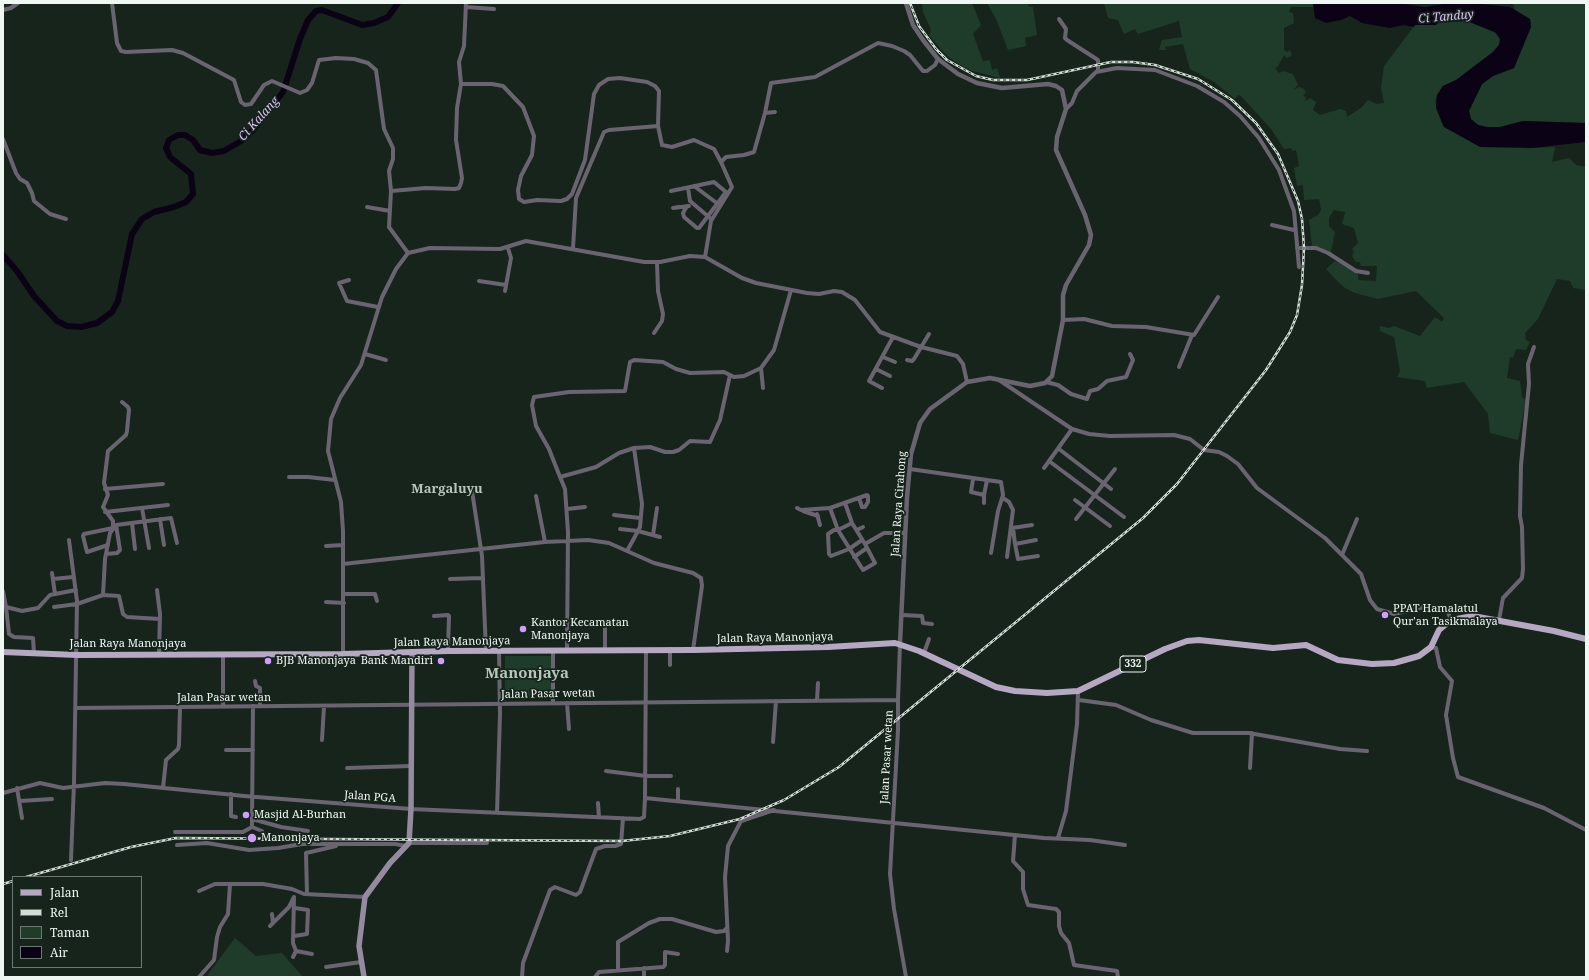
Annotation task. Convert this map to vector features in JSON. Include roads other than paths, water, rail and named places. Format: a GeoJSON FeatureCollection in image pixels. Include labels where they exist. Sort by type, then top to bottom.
{"type":"FeatureCollection","features":[{"type":"Feature","properties":{"kind":"main road"},"geometry":{"type":"LineString","coordinates":[[1431,647],[1439,630],[1451,620],[1473,616],[1499,620],[1586,639]]}},
{"type":"Feature","properties":{"kind":"main road","name":"332"},"geometry":{"type":"LineString","coordinates":[[900,643],[924,653],[979,681],[1003,689],[1047,693],[1078,690],[1181,642],[1199,640],[1273,648],[1306,645],[1338,660],[1372,664],[1394,662],[1420,656],[1431,647]]}},
{"type":"Feature","properties":{"kind":"main road","name":"Jalan Raya Manonjaya"},"geometry":{"type":"LineString","coordinates":[[3,652],[77,655],[223,655],[486,651],[553,652],[670,649],[693,650],[900,643]]}},
{"type":"Feature","properties":{"kind":"main road"},"geometry":{"type":"LineString","coordinates":[[364,977],[359,946],[365,897],[390,863],[408,844],[411,809],[412,766],[412,652]]}},
{"type":"Feature","properties":{"kind":"street"},"geometry":{"type":"LineString","coordinates":[[3,10],[11,8],[18,3]]}},
{"type":"Feature","properties":{"kind":"street"},"geometry":{"type":"LineString","coordinates":[[112,3],[117,43],[124,52],[172,50],[183,53],[234,80],[241,102],[246,105],[250,104],[264,85],[272,81],[300,93],[307,90],[312,83],[319,60],[326,58],[354,59],[368,63],[376,70],[384,129],[393,148],[393,159],[389,172],[391,190],[389,227],[408,253]]}},
{"type":"Feature","properties":{"kind":"street"},"geometry":{"type":"LineString","coordinates":[[906,3],[913,25],[938,59],[958,74],[989,86],[1018,88],[1048,84],[1056,86],[1062,90],[1066,110]]}},
{"type":"Feature","properties":{"kind":"street"},"geometry":{"type":"LineString","coordinates":[[391,190],[459,188],[462,178],[456,140],[457,108],[461,84],[458,62],[464,46],[466,5],[494,9]]}},
{"type":"Feature","properties":{"kind":"street"},"geometry":{"type":"LineString","coordinates":[[1059,19],[1066,29],[1065,38],[1098,60],[1098,70]]}},
{"type":"Feature","properties":{"kind":"street"},"geometry":{"type":"LineString","coordinates":[[721,162],[726,157],[754,152],[765,113],[769,90],[773,82],[815,76],[878,43],[892,46],[904,51],[923,71],[935,65],[938,59]]}},
{"type":"Feature","properties":{"kind":"street"},"geometry":{"type":"LineString","coordinates":[[1130,354],[1133,360],[1126,377],[1107,381],[1098,389],[1090,391],[1087,399],[1071,394],[1058,385],[1046,382],[1053,373],[1063,320],[1062,299],[1065,290],[1089,245],[1091,235],[1086,216],[1056,150],[1057,137],[1066,110],[1072,103],[1077,91],[1098,70],[1117,68],[1155,70],[1197,86],[1234,109],[1259,138],[1280,170],[1293,209],[1299,267]]}},
{"type":"Feature","properties":{"kind":"street"},"geometry":{"type":"LineString","coordinates":[[461,84],[492,84],[503,86],[524,109],[534,136],[532,155],[520,178],[517,193],[519,199],[526,202],[538,200],[561,201],[567,199],[572,194],[585,160],[594,94],[603,81],[620,78],[647,82],[655,86],[660,91],[658,126],[660,141],[663,146],[672,147],[694,140],[714,149],[732,187],[726,200],[702,227],[697,228],[684,217],[683,213],[687,206]]}},
{"type":"Feature","properties":{"kind":"street"},"geometry":{"type":"LineString","coordinates":[[765,113],[775,112]]}},
{"type":"Feature","properties":{"kind":"street"},"geometry":{"type":"LineString","coordinates":[[573,248],[576,198],[604,132],[609,130],[658,126]]}},
{"type":"Feature","properties":{"kind":"street"},"geometry":{"type":"LineString","coordinates":[[3,139],[6,150],[20,180],[26,184],[32,193],[34,201],[50,214],[66,219]]}},
{"type":"Feature","properties":{"kind":"street"},"geometry":{"type":"LineString","coordinates":[[671,191],[711,182],[718,184],[726,192],[710,219],[705,257]]}},
{"type":"Feature","properties":{"kind":"street"},"geometry":{"type":"LineString","coordinates":[[694,186],[718,204]]}},
{"type":"Feature","properties":{"kind":"street"},"geometry":{"type":"LineString","coordinates":[[688,188],[690,201],[710,219]]}},
{"type":"Feature","properties":{"kind":"street"},"geometry":{"type":"LineString","coordinates":[[572,194],[576,198]]}},
{"type":"Feature","properties":{"kind":"street"},"geometry":{"type":"LineString","coordinates":[[679,207],[673,208],[694,205]]}},
{"type":"Feature","properties":{"kind":"street"},"geometry":{"type":"LineString","coordinates":[[367,207],[390,211]]}},
{"type":"Feature","properties":{"kind":"street"},"geometry":{"type":"LineString","coordinates":[[1272,225],[1294,230]]}},
{"type":"Feature","properties":{"kind":"street"},"geometry":{"type":"LineString","coordinates":[[343,654],[344,594],[341,502],[328,451],[331,419],[340,398],[352,380],[365,354],[378,307],[389,281],[408,253],[430,248],[508,248],[526,241],[657,263],[680,257],[705,257],[748,280],[790,290],[819,294],[834,291],[842,292],[855,300],[876,328],[893,337],[921,347],[957,356],[963,364],[967,382]]}},
{"type":"Feature","properties":{"kind":"street"},"geometry":{"type":"LineString","coordinates":[[505,292],[510,258],[508,248]]}},
{"type":"Feature","properties":{"kind":"street"},"geometry":{"type":"LineString","coordinates":[[1296,248],[1316,248],[1328,253],[1356,271],[1368,273]]}},
{"type":"Feature","properties":{"kind":"street"},"geometry":{"type":"LineString","coordinates":[[654,333],[662,322],[663,314],[658,291],[657,263]]}},
{"type":"Feature","properties":{"kind":"street"},"geometry":{"type":"LineString","coordinates":[[349,280],[339,283],[347,301],[378,307]]}},
{"type":"Feature","properties":{"kind":"street"},"geometry":{"type":"LineString","coordinates":[[479,281],[506,285]]}},
{"type":"Feature","properties":{"kind":"street"},"geometry":{"type":"LineString","coordinates":[[567,651],[567,509],[565,489],[549,449],[536,426],[532,406],[534,397],[569,392],[625,391],[630,362],[634,360],[663,362],[676,369],[690,373],[724,372],[739,377],[760,368],[774,350],[790,290]]}},
{"type":"Feature","properties":{"kind":"street"},"geometry":{"type":"LineString","coordinates":[[1179,367],[1192,336],[1196,333],[1218,297]]}},
{"type":"Feature","properties":{"kind":"street"},"geometry":{"type":"LineString","coordinates":[[1063,320],[1084,319],[1112,326],[1146,326],[1192,336]]}},
{"type":"Feature","properties":{"kind":"street"},"geometry":{"type":"LineString","coordinates":[[907,360],[913,360],[929,334]]}},
{"type":"Feature","properties":{"kind":"street"},"geometry":{"type":"LineString","coordinates":[[882,388],[869,382],[893,337]]}},
{"type":"Feature","properties":{"kind":"street"},"geometry":{"type":"LineString","coordinates":[[1499,620],[1503,598],[1522,578],[1523,556],[1520,516],[1521,465],[1529,384],[1528,364],[1534,347]]}},
{"type":"Feature","properties":{"kind":"street"},"geometry":{"type":"LineString","coordinates":[[365,354],[386,360]]}},
{"type":"Feature","properties":{"kind":"street"},"geometry":{"type":"LineString","coordinates":[[883,356],[895,362]]}},
{"type":"Feature","properties":{"kind":"street"},"geometry":{"type":"LineString","coordinates":[[760,368],[763,388]]}},
{"type":"Feature","properties":{"kind":"street"},"geometry":{"type":"LineString","coordinates":[[876,369],[890,376]]}},
{"type":"Feature","properties":{"kind":"street"},"geometry":{"type":"LineString","coordinates":[[560,477],[596,467],[619,453],[634,448],[650,447],[666,452],[673,452],[679,450],[690,441],[710,442],[722,413],[730,375]]}},
{"type":"Feature","properties":{"kind":"street","name":"Jalan Raya Cirahong"},"geometry":{"type":"LineString","coordinates":[[900,643],[905,533],[911,454],[920,423],[930,410],[967,382],[990,378],[1030,386],[1046,382]]}},
{"type":"Feature","properties":{"kind":"street"},"geometry":{"type":"LineString","coordinates":[[999,380],[1072,429],[1089,434],[1110,436],[1174,435],[1190,439],[1204,450],[1219,452],[1228,456],[1238,464],[1257,488],[1325,538],[1361,574],[1370,600],[1377,609],[1394,614],[1424,607],[1444,609],[1448,612],[1451,620]]}},
{"type":"Feature","properties":{"kind":"street"},"geometry":{"type":"LineString","coordinates":[[106,554],[118,553],[120,550],[113,521],[105,512],[104,503],[108,495],[104,483],[108,451],[126,435],[127,431],[129,410],[128,407],[122,402]]}},
{"type":"Feature","properties":{"kind":"street"},"geometry":{"type":"LineString","coordinates":[[1044,468],[1072,429]]}},
{"type":"Feature","properties":{"kind":"street"},"geometry":{"type":"LineString","coordinates":[[627,551],[638,531],[642,504],[634,448]]}},
{"type":"Feature","properties":{"kind":"street"},"geometry":{"type":"LineString","coordinates":[[1059,449],[1111,489]]}},
{"type":"Feature","properties":{"kind":"street"},"geometry":{"type":"LineString","coordinates":[[1049,461],[1124,517]]}},
{"type":"Feature","properties":{"kind":"street"},"geometry":{"type":"LineString","coordinates":[[1076,519],[1115,468]]}},
{"type":"Feature","properties":{"kind":"street"},"geometry":{"type":"LineString","coordinates":[[910,469],[1001,482],[1003,498],[998,511],[991,553]]}},
{"type":"Feature","properties":{"kind":"street"},"geometry":{"type":"LineString","coordinates":[[289,478],[308,477],[335,480]]}},
{"type":"Feature","properties":{"kind":"street"},"geometry":{"type":"LineString","coordinates":[[972,479],[971,492],[984,496]]}},
{"type":"Feature","properties":{"kind":"street"},"geometry":{"type":"LineString","coordinates":[[984,503],[987,480]]}},
{"type":"Feature","properties":{"kind":"street"},"geometry":{"type":"LineString","coordinates":[[105,489],[163,484]]}},
{"type":"Feature","properties":{"kind":"street"},"geometry":{"type":"LineString","coordinates":[[455,490],[472,490],[481,548],[486,651]]}},
{"type":"Feature","properties":{"kind":"street"},"geometry":{"type":"LineString","coordinates":[[536,496],[545,542]]}},
{"type":"Feature","properties":{"kind":"street"},"geometry":{"type":"LineString","coordinates":[[818,516],[799,509],[817,510],[830,508],[859,498]]}},
{"type":"Feature","properties":{"kind":"street"},"geometry":{"type":"LineString","coordinates":[[1003,498],[1013,508],[1012,528],[1007,557]]}},
{"type":"Feature","properties":{"kind":"street"},"geometry":{"type":"LineString","coordinates":[[1075,500],[1110,526]]}},
{"type":"Feature","properties":{"kind":"street"},"geometry":{"type":"LineString","coordinates":[[830,508],[838,530],[863,570],[875,563],[852,523],[845,503]]}},
{"type":"Feature","properties":{"kind":"street"},"geometry":{"type":"LineString","coordinates":[[105,512],[168,504]]}},
{"type":"Feature","properties":{"kind":"street"},"geometry":{"type":"LineString","coordinates":[[567,509],[585,507]]}},
{"type":"Feature","properties":{"kind":"street"},"geometry":{"type":"LineString","coordinates":[[142,508],[149,548]]}},
{"type":"Feature","properties":{"kind":"street"},"geometry":{"type":"LineString","coordinates":[[653,535],[657,508]]}},
{"type":"Feature","properties":{"kind":"street"},"geometry":{"type":"LineString","coordinates":[[817,510],[820,525]]}},
{"type":"Feature","properties":{"kind":"street"},"geometry":{"type":"LineString","coordinates":[[614,515],[640,518]]}},
{"type":"Feature","properties":{"kind":"street"},"geometry":{"type":"LineString","coordinates":[[160,519],[164,545]]}},
{"type":"Feature","properties":{"kind":"street"},"geometry":{"type":"LineString","coordinates":[[108,545],[87,552],[83,535],[132,523],[172,519],[177,543]]}},
{"type":"Feature","properties":{"kind":"street"},"geometry":{"type":"LineString","coordinates":[[1342,555],[1356,519]]}},
{"type":"Feature","properties":{"kind":"street"},"geometry":{"type":"LineString","coordinates":[[132,523],[135,549]]}},
{"type":"Feature","properties":{"kind":"street"},"geometry":{"type":"LineString","coordinates":[[852,523],[828,534],[829,554],[832,556],[864,544],[884,534],[905,533]]}},
{"type":"Feature","properties":{"kind":"street"},"geometry":{"type":"LineString","coordinates":[[1012,528],[1032,525]]}},
{"type":"Feature","properties":{"kind":"street"},"geometry":{"type":"LineString","coordinates":[[103,595],[106,554],[110,533],[115,527]]}},
{"type":"Feature","properties":{"kind":"street"},"geometry":{"type":"LineString","coordinates":[[857,530],[863,527]]}},
{"type":"Feature","properties":{"kind":"street"},"geometry":{"type":"LineString","coordinates":[[1012,528],[1018,558],[1038,556]]}},
{"type":"Feature","properties":{"kind":"street"},"geometry":{"type":"LineString","coordinates":[[620,529],[638,531],[660,537]]}},
{"type":"Feature","properties":{"kind":"street"},"geometry":{"type":"LineString","coordinates":[[69,540],[77,604],[75,787],[71,860]]}},
{"type":"Feature","properties":{"kind":"street"},"geometry":{"type":"LineString","coordinates":[[343,564],[481,548],[567,540],[600,541],[654,563],[693,573],[701,578],[702,586],[693,650]]}},
{"type":"Feature","properties":{"kind":"street"},"geometry":{"type":"LineString","coordinates":[[1015,544],[1036,540]]}},
{"type":"Feature","properties":{"kind":"street"},"geometry":{"type":"LineString","coordinates":[[854,556],[864,544]]}},
{"type":"Feature","properties":{"kind":"street"},"geometry":{"type":"LineString","coordinates":[[326,546],[343,545]]}},
{"type":"Feature","properties":{"kind":"street"},"geometry":{"type":"LineString","coordinates":[[52,573],[55,594]]}},
{"type":"Feature","properties":{"kind":"street"},"geometry":{"type":"LineString","coordinates":[[53,579],[73,577]]}},
{"type":"Feature","properties":{"kind":"street"},"geometry":{"type":"LineString","coordinates":[[450,579],[482,578]]}},
{"type":"Feature","properties":{"kind":"street"},"geometry":{"type":"LineString","coordinates":[[6,607],[21,611],[37,609],[48,596],[76,590]]}},
{"type":"Feature","properties":{"kind":"street"},"geometry":{"type":"LineString","coordinates":[[157,590],[160,619],[159,654]]}},
{"type":"Feature","properties":{"kind":"street"},"geometry":{"type":"LineString","coordinates":[[3,591],[9,634],[14,637],[33,638],[34,653]]}},
{"type":"Feature","properties":{"kind":"street"},"geometry":{"type":"LineString","coordinates":[[344,594],[375,594],[377,601]]}},
{"type":"Feature","properties":{"kind":"street"},"geometry":{"type":"LineString","coordinates":[[54,607],[77,604],[103,595],[119,596],[123,614],[127,617],[160,619]]}},
{"type":"Feature","properties":{"kind":"street"},"geometry":{"type":"LineString","coordinates":[[326,602],[344,602]]}},
{"type":"Feature","properties":{"kind":"street"},"geometry":{"type":"LineString","coordinates":[[902,615],[922,616],[923,623],[932,624]]}},
{"type":"Feature","properties":{"kind":"street"},"geometry":{"type":"LineString","coordinates":[[434,616],[449,616],[448,652]]}},
{"type":"Feature","properties":{"kind":"street"},"geometry":{"type":"LineString","coordinates":[[604,628],[605,651]]}},
{"type":"Feature","properties":{"kind":"street"},"geometry":{"type":"LineString","coordinates":[[924,653],[929,639]]}},
{"type":"Feature","properties":{"kind":"street"},"geometry":{"type":"LineString","coordinates":[[898,700],[900,643]]}},
{"type":"Feature","properties":{"kind":"street"},"geometry":{"type":"LineString","coordinates":[[1431,647],[1436,648],[1440,666],[1452,681],[1446,715],[1453,758],[1458,777],[1544,808],[1586,830]]}},
{"type":"Feature","properties":{"kind":"street"},"geometry":{"type":"LineString","coordinates":[[670,649],[670,665]]}},
{"type":"Feature","properties":{"kind":"street"},"geometry":{"type":"LineString","coordinates":[[646,650],[645,798],[678,800],[1125,845]]}},
{"type":"Feature","properties":{"kind":"street"},"geometry":{"type":"LineString","coordinates":[[497,813],[499,651]]}},
{"type":"Feature","properties":{"kind":"street"},"geometry":{"type":"LineString","coordinates":[[553,652],[553,702]]}},
{"type":"Feature","properties":{"kind":"street"},"geometry":{"type":"LineString","coordinates":[[223,655],[223,707]]}},
{"type":"Feature","properties":{"kind":"street"},"geometry":{"type":"LineString","coordinates":[[254,681],[260,688],[260,706]]}},
{"type":"Feature","properties":{"kind":"street"},"geometry":{"type":"LineString","coordinates":[[817,700],[818,683]]}},
{"type":"Feature","properties":{"kind":"street"},"geometry":{"type":"LineString","coordinates":[[1058,838],[1066,811],[1079,700],[1078,690]]}},
{"type":"Feature","properties":{"kind":"street","name":"Jalan Pasar wetan"},"geometry":{"type":"LineString","coordinates":[[75,708],[553,702],[898,700],[899,724],[890,860],[892,891],[906,977]]}},
{"type":"Feature","properties":{"kind":"street"},"geometry":{"type":"LineString","coordinates":[[1079,700],[1116,705],[1150,720],[1193,733],[1252,734],[1340,749],[1367,751]]}},
{"type":"Feature","properties":{"kind":"street"},"geometry":{"type":"LineString","coordinates":[[773,742],[776,701]]}},
{"type":"Feature","properties":{"kind":"street"},"geometry":{"type":"LineString","coordinates":[[567,703],[569,729]]}},
{"type":"Feature","properties":{"kind":"street"},"geometry":{"type":"LineString","coordinates":[[252,827],[253,706]]}},
{"type":"Feature","properties":{"kind":"street"},"geometry":{"type":"LineString","coordinates":[[322,740],[324,706]]}},
{"type":"Feature","properties":{"kind":"street"},"geometry":{"type":"LineString","coordinates":[[163,788],[166,760],[178,749],[179,745],[180,707]]}},
{"type":"Feature","properties":{"kind":"street"},"geometry":{"type":"LineString","coordinates":[[1250,768],[1252,734]]}},
{"type":"Feature","properties":{"kind":"street"},"geometry":{"type":"LineString","coordinates":[[226,750],[253,750]]}},
{"type":"Feature","properties":{"kind":"street"},"geometry":{"type":"LineString","coordinates":[[346,768],[412,766]]}},
{"type":"Feature","properties":{"kind":"street"},"geometry":{"type":"LineString","coordinates":[[606,771],[646,776],[671,776]]}},
{"type":"Feature","properties":{"kind":"street","name":"Jalan PGA"},"geometry":{"type":"LineString","coordinates":[[3,793],[40,783],[58,787],[75,787],[105,783],[252,797],[411,809],[640,819],[644,817],[645,798]]}},
{"type":"Feature","properties":{"kind":"street"},"geometry":{"type":"LineString","coordinates":[[17,788],[22,818]]}},
{"type":"Feature","properties":{"kind":"street"},"geometry":{"type":"LineString","coordinates":[[678,789],[678,800]]}},
{"type":"Feature","properties":{"kind":"street"},"geometry":{"type":"LineString","coordinates":[[231,794],[231,816],[236,817]]}},
{"type":"Feature","properties":{"kind":"street"},"geometry":{"type":"LineString","coordinates":[[20,801],[52,799]]}},
{"type":"Feature","properties":{"kind":"street"},"geometry":{"type":"LineString","coordinates":[[598,804],[599,817]]}},
{"type":"Feature","properties":{"kind":"street"},"geometry":{"type":"LineString","coordinates":[[726,951],[728,941],[725,877],[728,846],[741,821],[774,810]]}},
{"type":"Feature","properties":{"kind":"street"},"geometry":{"type":"LineString","coordinates":[[522,977],[524,963],[550,890],[555,888],[576,895],[580,892],[596,848],[621,844],[623,818]]}},
{"type":"Feature","properties":{"kind":"street"},"geometry":{"type":"LineString","coordinates":[[252,819],[281,827],[308,831]]}},
{"type":"Feature","properties":{"kind":"street"},"geometry":{"type":"LineString","coordinates":[[176,832],[241,832],[252,827],[262,831]]}},
{"type":"Feature","properties":{"kind":"street"},"geometry":{"type":"LineString","coordinates":[[1015,835],[1013,861],[1023,872],[1023,889],[1028,905],[1056,908],[1059,912],[1059,926],[1061,933],[1069,943],[1074,965],[1118,971],[1118,977]]}},
{"type":"Feature","properties":{"kind":"street"},"geometry":{"type":"LineString","coordinates":[[177,845],[207,843],[249,850],[278,848],[302,844],[340,845],[487,843]]}},
{"type":"Feature","properties":{"kind":"street"},"geometry":{"type":"LineString","coordinates":[[307,894],[306,853],[340,845]]}},
{"type":"Feature","properties":{"kind":"street"},"geometry":{"type":"LineString","coordinates":[[199,891],[214,884],[273,885],[292,888],[298,892],[307,894],[365,897]]}},
{"type":"Feature","properties":{"kind":"street"},"geometry":{"type":"LineString","coordinates":[[199,977],[214,960],[220,927],[228,914],[230,884]]}},
{"type":"Feature","properties":{"kind":"street"},"geometry":{"type":"LineString","coordinates":[[272,914],[272,925],[289,907],[298,892]]}},
{"type":"Feature","properties":{"kind":"street"},"geometry":{"type":"LineString","coordinates":[[293,957],[296,951],[293,943],[295,908],[294,898]]}},
{"type":"Feature","properties":{"kind":"street"},"geometry":{"type":"LineString","coordinates":[[294,936],[307,934],[308,910],[295,908]]}},
{"type":"Feature","properties":{"kind":"street"},"geometry":{"type":"LineString","coordinates":[[618,970],[618,942],[649,923],[660,919],[672,919],[716,932],[724,931],[727,928]]}},
{"type":"Feature","properties":{"kind":"street"},"geometry":{"type":"LineString","coordinates":[[296,951],[312,954]]}},
{"type":"Feature","properties":{"kind":"street"},"geometry":{"type":"LineString","coordinates":[[595,977],[599,972],[665,967],[665,952],[678,954]]}},
{"type":"Feature","properties":{"kind":"street"},"geometry":{"type":"LineString","coordinates":[[326,967],[361,962]]}},
{"type":"Feature","properties":{"kind":"street"},"geometry":{"type":"LineString","coordinates":[[644,968],[644,977]]}},
{"type":"Feature","properties":{"kind":"water","name":"Ci Tanduy"},"geometry":{"type":"Polygon","coordinates":[[[1313,3],[1398,3],[1425,7],[1450,3],[1472,3],[1510,7],[1530,19],[1531,27],[1514,68],[1493,76],[1482,84],[1469,111],[1471,119],[1478,125],[1487,127],[1500,127],[1523,121],[1586,123],[1586,142],[1532,148],[1480,147],[1444,127],[1436,108],[1437,95],[1443,86],[1456,80],[1493,52],[1499,45],[1500,39],[1495,32],[1467,21],[1439,22],[1436,25],[1415,25],[1414,27],[1404,25],[1390,28],[1362,23],[1350,16],[1341,20],[1326,23],[1315,18],[1313,3]]]}},
{"type":"Feature","properties":{"kind":"waterway","name":"Ci Kalang"},"geometry":{"type":"LineString","coordinates":[[3,255],[17,271],[34,296],[57,321],[67,326],[81,327],[97,323],[112,312],[118,301],[132,234],[142,219],[154,212],[186,202],[193,194],[191,174],[170,157],[166,148],[169,140],[178,135],[185,135],[193,140],[200,150],[212,153],[224,151],[241,141],[254,129],[283,92],[300,39],[308,20],[316,11],[322,10],[362,25],[374,23],[388,17],[398,3]]}},
{"type":"Feature","properties":{"kind":"railway"},"geometry":{"type":"LineString","coordinates":[[30,876],[131,847],[176,838],[622,841],[670,836],[740,819],[784,800],[839,767],[1143,518],[1177,484],[1266,370],[1290,332],[1297,315],[1302,285],[1304,248],[1302,219],[1298,201],[1278,154],[1256,123],[1232,100],[1198,79],[1155,65],[1133,62],[1111,62],[1027,80],[993,80],[976,76],[947,60],[936,49],[919,26],[910,3]]}},
{"type":"Feature","properties":{"kind":"railway"},"geometry":{"type":"LineString","coordinates":[[3,884],[12,881]]}},
{"type":"Feature","properties":{"kind":"place","name":"PPAT Hamalatul Qur'an Tasikmalaya"},"geometry":{"type":"Point","coordinates":[1385,615]}},
{"type":"Feature","properties":{"kind":"place","name":"Kantor Kecamatan Manonjaya"},"geometry":{"type":"Point","coordinates":[523,629]}},
{"type":"Feature","properties":{"kind":"place","name":"BJB Manonjaya"},"geometry":{"type":"Point","coordinates":[268,661]}},
{"type":"Feature","properties":{"kind":"place","name":"Bank Mandiri"},"geometry":{"type":"Point","coordinates":[441,661]}},
{"type":"Feature","properties":{"kind":"place","name":"Masjid Al-Burhan"},"geometry":{"type":"Point","coordinates":[246,815]}},
{"type":"Feature","properties":{"kind":"place","name":"Manonjaya"},"geometry":{"type":"Point","coordinates":[252,838]}},
{"type":"Feature","properties":{"kind":"district","name":"Margaluyu"},"geometry":{"type":"Point","coordinates":[447,489]}},
{"type":"Feature","properties":{"kind":"district","name":"Manonjaya"},"geometry":{"type":"Point","coordinates":[527,674]}}]}
